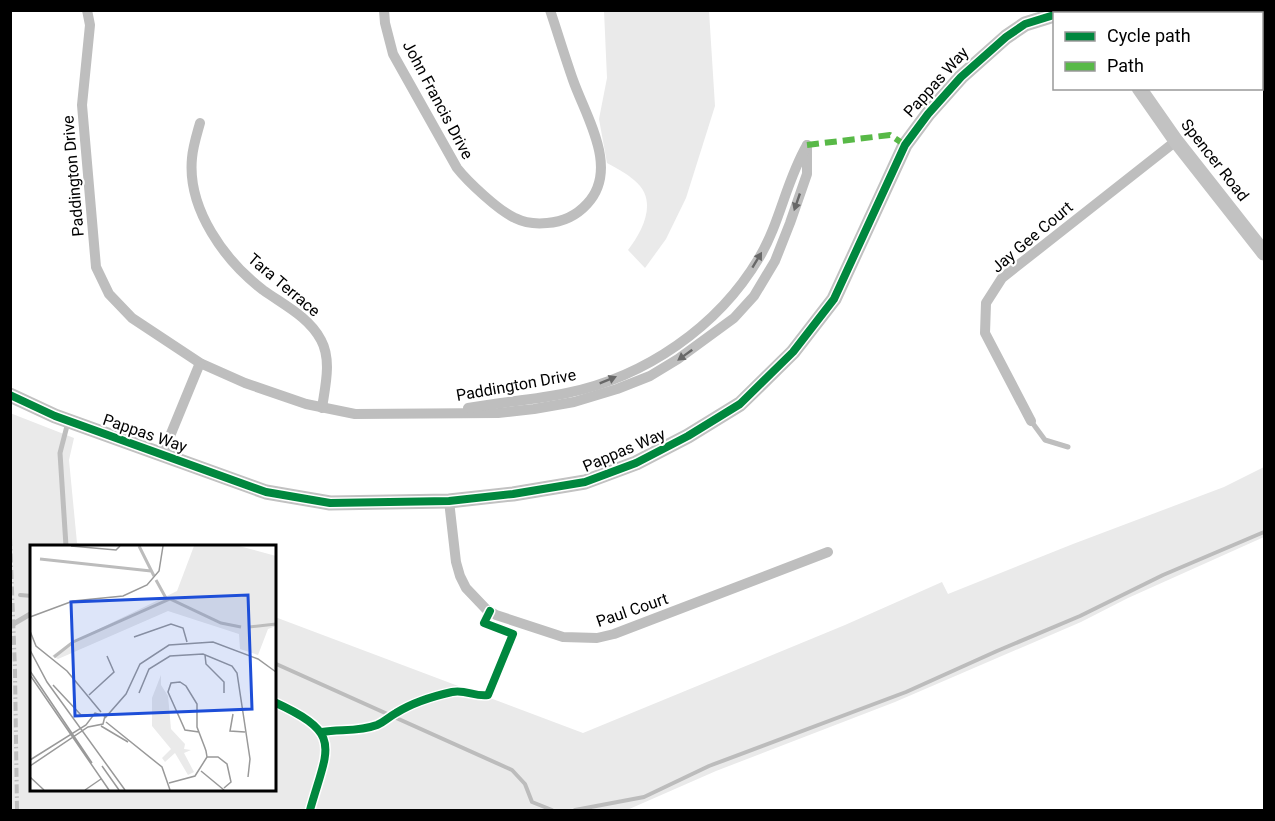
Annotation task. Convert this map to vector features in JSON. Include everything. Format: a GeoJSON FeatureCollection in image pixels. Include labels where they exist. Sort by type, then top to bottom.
{"type":"FeatureCollection","features":[{"type":"Feature","properties":{"kind":"street","name":"Paddington Drive"},"geometry":{"type":"LineString","coordinates":[[87,10],[90,24],[82,105],[96,267],[109,294],[132,318],[200,363],[245,383],[322,408],[355,414],[498,413],[574,402],[650,376],[678,359],[734,318],[754,296],[775,261],[807,174],[807,145],[798,160],[767,243],[743,283],[721,309],[672,350],[639,368],[567,393],[449,412]]}},
{"type":"Feature","properties":{"kind":"street","name":"John Francis Drive"},"geometry":{"type":"LineString","coordinates":[[384,10],[393,54],[457,168],[469,183],[515,218],[536,224],[556,222],[578,214],[592,198],[599,181],[601,160],[550,10]]}},
{"type":"Feature","properties":{"kind":"street","name":"Pappas Way"},"geometry":{"type":"LineString","coordinates":[[10,395],[68,421],[163,453],[266,492],[330,503],[449,501],[513,494],[585,482],[636,463],[688,436],[740,404],[793,352],[834,299],[905,145],[928,114],[977,62],[1025,24],[1036,10]]}},
{"type":"Feature","properties":{"kind":"street","name":"Pappas Way"},"geometry":{"type":"LineString","coordinates":[[1025,24],[1053,15]]}},
{"type":"Feature","properties":{"kind":"street","name":"Spencer Road"},"geometry":{"type":"LineString","coordinates":[[1140,90],[1176,141],[1264,253]]}},
{"type":"Feature","properties":{"kind":"street","name":"Tara Terrace"},"geometry":{"type":"LineString","coordinates":[[200,123],[192,158],[192,180],[197,203],[227,254],[255,283],[299,315],[322,341],[327,370],[322,408]]}},
{"type":"Feature","properties":{"kind":"street","name":"Jay Gee Court"},"geometry":{"type":"LineString","coordinates":[[1031,421],[984,333],[986,303],[1002,278],[1176,141]]}},
{"type":"Feature","properties":{"kind":"street"},"geometry":{"type":"LineString","coordinates":[[163,453],[200,363]]}},
{"type":"Feature","properties":{"kind":"street","name":"Paul Court"},"geometry":{"type":"LineString","coordinates":[[449,501],[456,562],[460,576],[478,602],[496,615],[563,637],[597,638],[614,634],[828,552]]}},
{"type":"Feature","properties":{"kind":"lane"},"geometry":{"type":"LineString","coordinates":[[66,545],[60,453],[68,421]]}},
{"type":"Feature","properties":{"kind":"lane"},"geometry":{"type":"LineString","coordinates":[[1031,421],[1046,440],[1068,447]]}},
{"type":"Feature","properties":{"kind":"lane"},"geometry":{"type":"LineString","coordinates":[[10,626],[30,614]]}},
{"type":"Feature","properties":{"kind":"shaded area"},"geometry":{"type":"Polygon","coordinates":[[[604,11],[709,11],[715,106],[686,198],[666,239],[645,268],[628,250],[643,224],[647,206],[646,197],[642,188],[634,180],[607,163],[599,119],[607,78],[604,11]]]}},
{"type":"Feature","properties":{"kind":"shaded area"},"geometry":{"type":"Polygon","coordinates":[[[10,413],[74,438],[69,460],[77,543],[82,545],[30,545],[30,791],[276,791],[276,617],[583,733],[845,625],[942,582],[948,594],[1224,487],[1264,467],[1264,537],[1128,598],[1081,622],[895,702],[716,771],[627,810],[11,810],[10,413]]]}},
{"type":"Feature","properties":{"kind":"waterway"},"geometry":{"type":"LineString","coordinates":[[575,810],[644,797],[709,766],[906,692],[1080,616],[1163,575],[1264,532]]}},
{"type":"Feature","properties":{"kind":"waterway"},"geometry":{"type":"LineString","coordinates":[[20,595],[30,596]]}},
{"type":"Feature","properties":{"kind":"waterway"},"geometry":{"type":"LineString","coordinates":[[276,664],[512,770],[525,784],[532,802],[552,810]]}},
{"type":"Feature","properties":{"kind":"railway"},"geometry":{"type":"LineString","coordinates":[[10,537],[17,810]]}},
{"type":"Feature","properties":{"kind":"marked path"},"geometry":{"type":"LineString","coordinates":[[807,145],[890,135],[905,145]]}},
{"type":"Feature","properties":{"kind":"cycle path"},"geometry":{"type":"LineString","coordinates":[[10,395],[55,416],[266,492],[330,503],[449,501],[513,494],[585,482],[636,463],[688,436],[740,404],[793,352],[834,299],[905,145],[928,114],[961,77],[1006,37],[1025,24],[1053,15]]}},
{"type":"Feature","properties":{"kind":"cycle path"},"geometry":{"type":"LineString","coordinates":[[322,732],[356,730],[380,724],[402,709],[452,692],[488,695],[513,634],[484,623],[490,611]]}},
{"type":"Feature","properties":{"kind":"cycle path"},"geometry":{"type":"LineString","coordinates":[[276,703],[312,723],[321,733],[325,744],[322,771],[310,810]]}}]}
